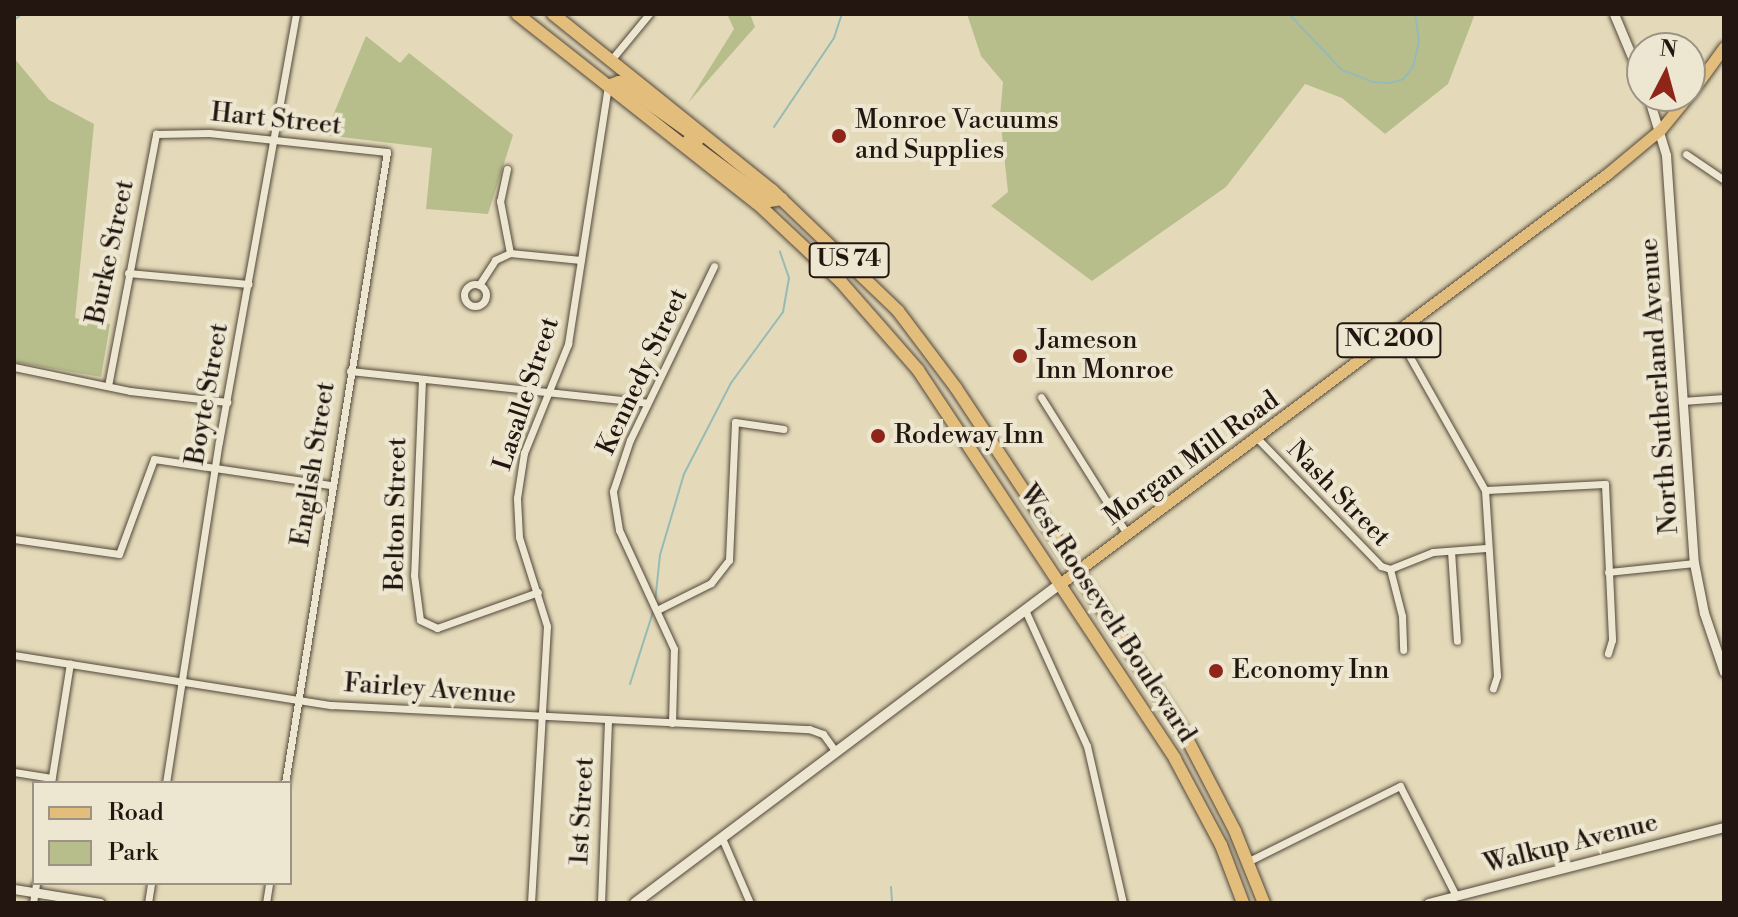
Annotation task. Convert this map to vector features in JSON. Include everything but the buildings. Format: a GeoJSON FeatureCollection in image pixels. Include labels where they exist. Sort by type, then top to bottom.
{"type":"FeatureCollection","features":[{"type":"Feature","properties":{"kind":"highway","name":"West Roosevelt Boulevard"},"geometry":{"type":"LineString","coordinates":[[517,14],[758,204],[870,312],[918,370],[1175,759],[1221,845],[1243,903]]}},
{"type":"Feature","properties":{"kind":"highway","name":"West Roosevelt Boulevard"},"geometry":{"type":"LineString","coordinates":[[553,14],[782,199],[898,311],[1078,570],[1182,729],[1264,903]]}},
{"type":"Feature","properties":{"kind":"highway"},"geometry":{"type":"LineString","coordinates":[[608,86],[619,82],[733,158]]}},
{"type":"Feature","properties":{"kind":"highway"},"geometry":{"type":"LineString","coordinates":[[657,125],[701,149],[769,201],[782,199]]}},
{"type":"Feature","properties":{"kind":"main road","name":"Morgan Mill Road"},"geometry":{"type":"LineString","coordinates":[[1706,72],[1724,47]]}},
{"type":"Feature","properties":{"kind":"main road","name":"Morgan Mill Road"},"geometry":{"type":"LineString","coordinates":[[635,903],[1397,334],[1661,129],[1675,112]]}},
{"type":"Feature","properties":{"kind":"street","name":"Boyte Street"},"geometry":{"type":"LineString","coordinates":[[166,781],[215,466],[296,14]]}},
{"type":"Feature","properties":{"kind":"street"},"geometry":{"type":"LineString","coordinates":[[611,60],[649,14]]}},
{"type":"Feature","properties":{"kind":"street"},"geometry":{"type":"LineString","coordinates":[[1614,14],[1626,43]]}},
{"type":"Feature","properties":{"kind":"street","name":"Lasalle Street"},"geometry":{"type":"LineString","coordinates":[[531,903],[547,626],[519,537],[517,498],[524,453],[568,344],[608,86]]}},
{"type":"Feature","properties":{"kind":"street","name":"North Sutherland Avenue"},"geometry":{"type":"LineString","coordinates":[[1654,112],[1661,129],[1694,563],[1699,595],[1724,672]]}},
{"type":"Feature","properties":{"kind":"street","name":"Hart Street"},"geometry":{"type":"LineString","coordinates":[[161,130],[387,152]]}},
{"type":"Feature","properties":{"kind":"street","name":"Burke Street"},"geometry":{"type":"LineString","coordinates":[[108,386],[151,149],[161,130]]}},
{"type":"Feature","properties":{"kind":"street","name":"English Street"},"geometry":{"type":"LineString","coordinates":[[285,781],[330,485],[387,152]]}},
{"type":"Feature","properties":{"kind":"street"},"geometry":{"type":"LineString","coordinates":[[1686,154],[1724,180]]}},
{"type":"Feature","properties":{"kind":"street"},"geometry":{"type":"LineString","coordinates":[[507,169],[500,201],[510,253]]}},
{"type":"Feature","properties":{"kind":"street"},"geometry":{"type":"LineString","coordinates":[[479,285],[495,260],[510,253],[581,260]]}},
{"type":"Feature","properties":{"kind":"street","name":"Kennedy Street"},"geometry":{"type":"LineString","coordinates":[[672,723],[674,649],[659,609],[613,513],[616,477],[647,403],[714,266]]}},
{"type":"Feature","properties":{"kind":"street"},"geometry":{"type":"LineString","coordinates":[[128,273],[249,284]]}},
{"type":"Feature","properties":{"kind":"street"},"geometry":{"type":"LineString","coordinates":[[1397,334],[1485,490],[1486,548],[1497,676],[1493,688]]}},
{"type":"Feature","properties":{"kind":"street"},"geometry":{"type":"LineString","coordinates":[[14,367],[108,386],[227,402]]}},
{"type":"Feature","properties":{"kind":"street"},"geometry":{"type":"LineString","coordinates":[[350,371],[550,389],[647,403]]}},
{"type":"Feature","properties":{"kind":"street","name":"Belton Street"},"geometry":{"type":"LineString","coordinates":[[422,379],[414,575],[420,620],[437,628],[538,592]]}},
{"type":"Feature","properties":{"kind":"street"},"geometry":{"type":"LineString","coordinates":[[1041,397],[1127,534]]}},
{"type":"Feature","properties":{"kind":"street"},"geometry":{"type":"LineString","coordinates":[[1682,401],[1724,398]]}},
{"type":"Feature","properties":{"kind":"street"},"geometry":{"type":"LineString","coordinates":[[659,609],[725,570],[735,422],[783,429]]}},
{"type":"Feature","properties":{"kind":"street","name":"Nash Street"},"geometry":{"type":"LineString","coordinates":[[1258,439],[1370,560],[1390,569],[1411,557],[1486,548]]}},
{"type":"Feature","properties":{"kind":"street"},"geometry":{"type":"LineString","coordinates":[[14,539],[119,554],[130,535],[154,459],[330,485]]}},
{"type":"Feature","properties":{"kind":"street"},"geometry":{"type":"LineString","coordinates":[[1485,490],[1605,484],[1612,640],[1608,653]]}},
{"type":"Feature","properties":{"kind":"street"},"geometry":{"type":"LineString","coordinates":[[1451,551],[1457,641]]}},
{"type":"Feature","properties":{"kind":"street"},"geometry":{"type":"LineString","coordinates":[[1608,572],[1694,563]]}},
{"type":"Feature","properties":{"kind":"street"},"geometry":{"type":"LineString","coordinates":[[1390,569],[1402,616],[1403,650]]}},
{"type":"Feature","properties":{"kind":"street"},"geometry":{"type":"LineString","coordinates":[[1025,610],[1087,746],[1123,903]]}},
{"type":"Feature","properties":{"kind":"street","name":"Fairley Avenue"},"geometry":{"type":"LineString","coordinates":[[14,655],[298,699],[543,717],[817,731],[836,752]]}},
{"type":"Feature","properties":{"kind":"street"},"geometry":{"type":"LineString","coordinates":[[14,772],[52,780],[70,663]]}},
{"type":"Feature","properties":{"kind":"street","name":"1st Street"},"geometry":{"type":"LineString","coordinates":[[601,903],[608,721]]}},
{"type":"Feature","properties":{"kind":"street"},"geometry":{"type":"LineString","coordinates":[[1247,862],[1400,786],[1456,896]]}},
{"type":"Feature","properties":{"kind":"street","name":"Walkup Avenue"},"geometry":{"type":"LineString","coordinates":[[1428,903],[1724,827]]}},
{"type":"Feature","properties":{"kind":"street"},"geometry":{"type":"LineString","coordinates":[[722,838],[750,903]]}},
{"type":"Feature","properties":{"kind":"street"},"geometry":{"type":"LineString","coordinates":[[14,889],[100,903]]}},
{"type":"Feature","properties":{"kind":"green space"},"geometry":{"type":"Polygon","coordinates":[[[727,14],[750,14],[755,27],[688,103],[734,29],[727,14]]]}},
{"type":"Feature","properties":{"kind":"green space"},"geometry":{"type":"Polygon","coordinates":[[[967,14],[1475,14],[1448,84],[1385,134],[1342,98],[1305,84],[1226,187],[1092,281],[991,206],[1008,192],[1000,116],[1003,82],[981,56],[967,14]]]}},
{"type":"Feature","properties":{"kind":"green space"},"geometry":{"type":"Polygon","coordinates":[[[366,36],[400,63],[409,53],[513,135],[488,214],[426,209],[432,148],[325,135],[366,36]]]}},
{"type":"Feature","properties":{"kind":"green space"},"geometry":{"type":"Polygon","coordinates":[[[14,58],[49,100],[94,124],[75,318],[110,324],[101,377],[14,362],[14,58]]]}},
{"type":"Feature","properties":{"kind":"waterway"},"geometry":{"type":"LineString","coordinates":[[14,20],[22,14]]}},
{"type":"Feature","properties":{"kind":"waterway"},"geometry":{"type":"LineString","coordinates":[[774,127],[834,38],[842,14]]}},
{"type":"Feature","properties":{"kind":"waterway"},"geometry":{"type":"LineString","coordinates":[[1289,14],[1342,70],[1373,82],[1391,83],[1403,79],[1413,67],[1419,41],[1415,14]]}},
{"type":"Feature","properties":{"kind":"waterway"},"geometry":{"type":"LineString","coordinates":[[655,602],[660,555],[684,474],[731,383],[783,312],[789,278],[780,252]]}},
{"type":"Feature","properties":{"kind":"waterway"},"geometry":{"type":"LineString","coordinates":[[630,684],[653,612]]}},
{"type":"Feature","properties":{"kind":"waterway"},"geometry":{"type":"LineString","coordinates":[[891,887],[892,903]]}},
{"type":"Feature","properties":{"kind":"place","name":"Monroe Vacuums and Supplies"},"geometry":{"type":"Point","coordinates":[839,136]}},
{"type":"Feature","properties":{"kind":"place","name":"Jameson Inn Monroe"},"geometry":{"type":"Point","coordinates":[1020,356]}},
{"type":"Feature","properties":{"kind":"place","name":"Rodeway Inn"},"geometry":{"type":"Point","coordinates":[878,436]}},
{"type":"Feature","properties":{"kind":"place","name":"Economy Inn"},"geometry":{"type":"Point","coordinates":[1216,671]}}]}
